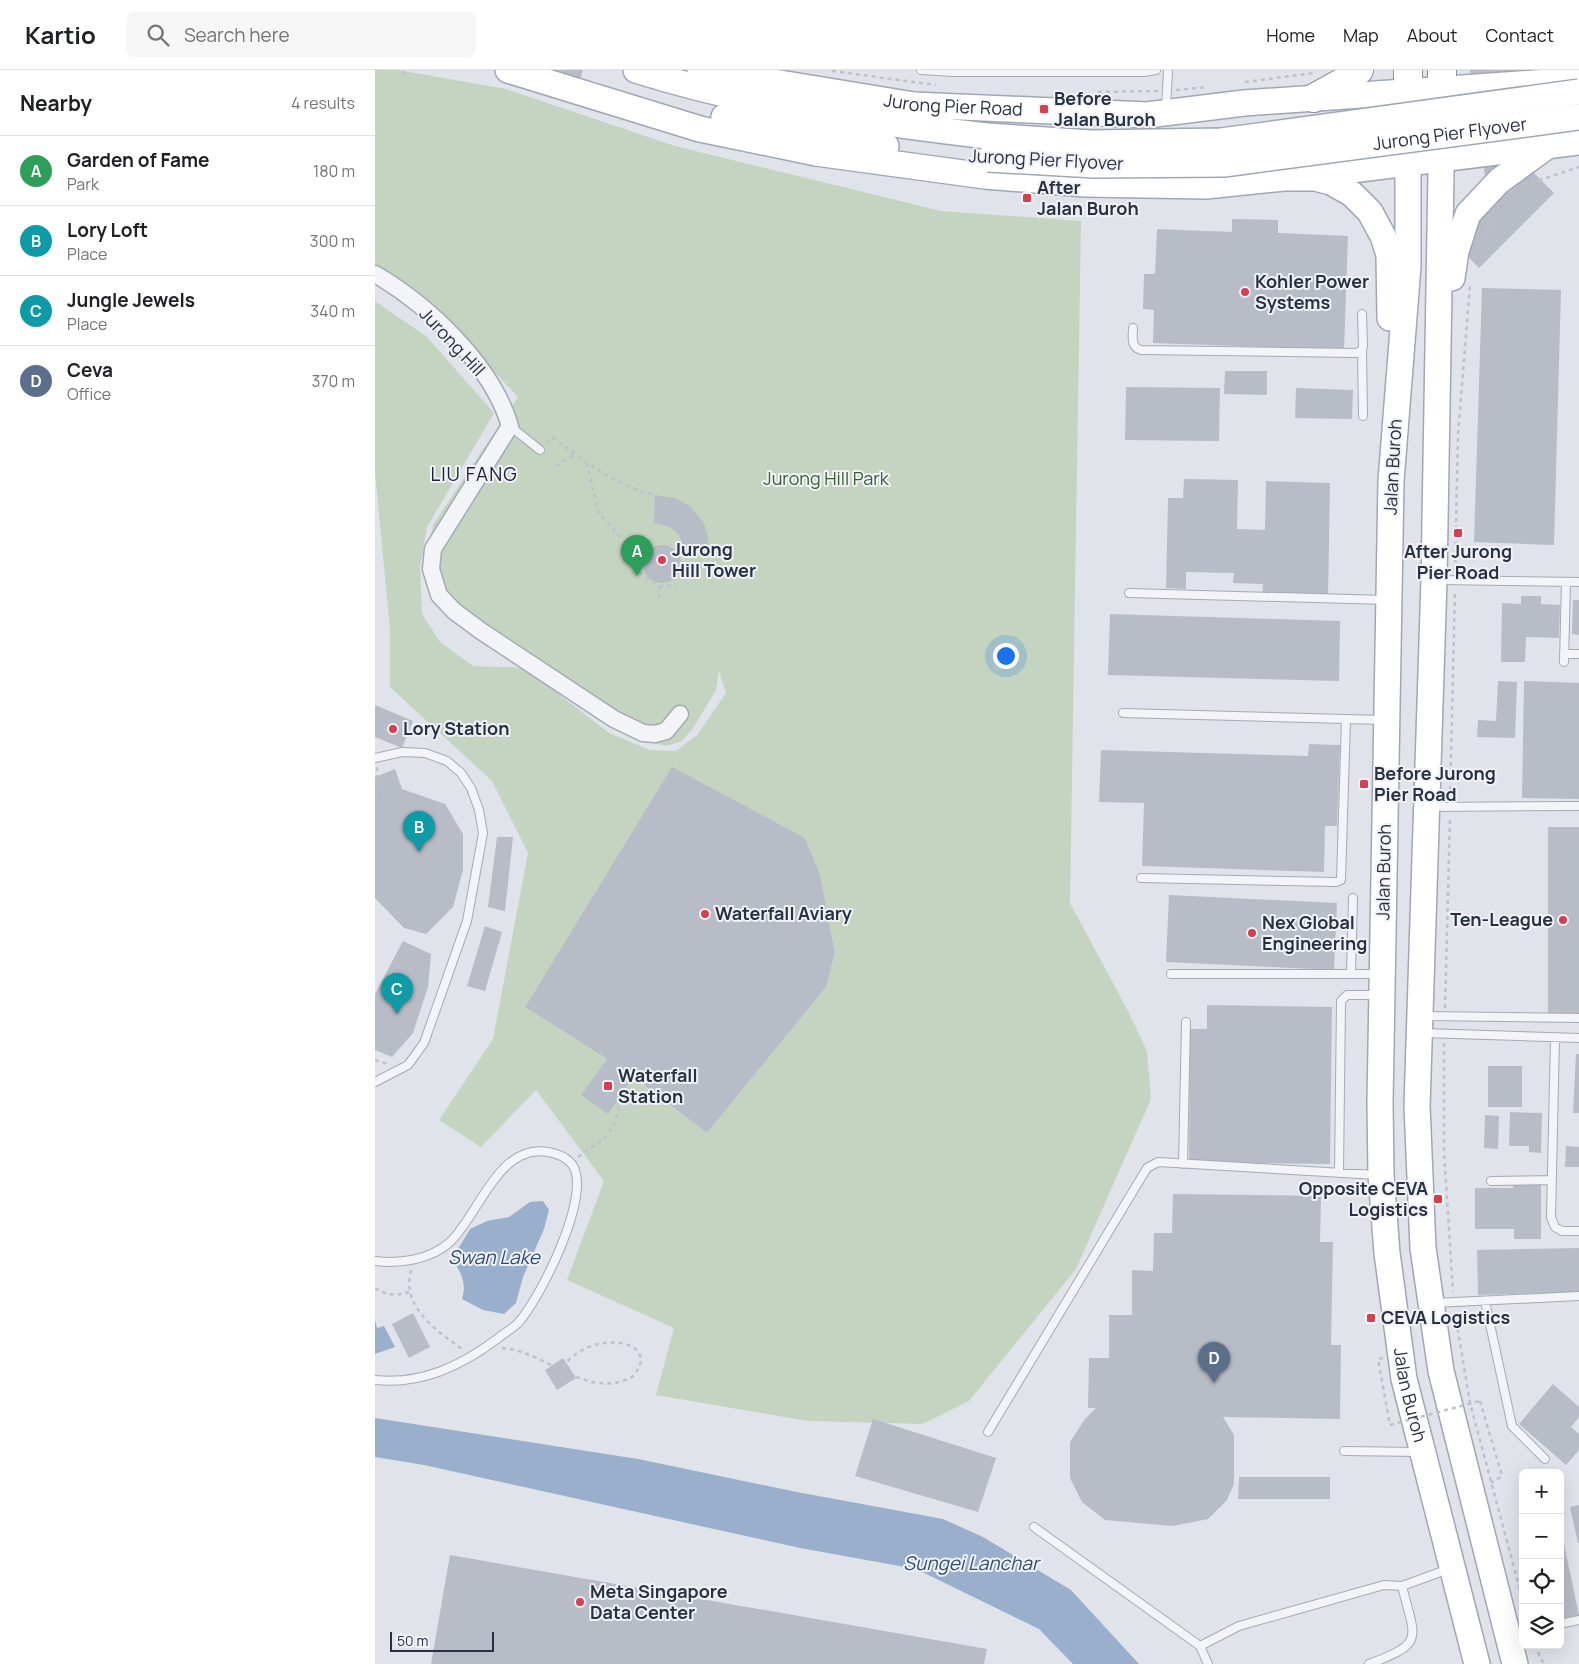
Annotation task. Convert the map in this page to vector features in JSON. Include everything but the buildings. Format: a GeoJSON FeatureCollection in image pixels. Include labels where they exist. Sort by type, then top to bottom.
{"type":"FeatureCollection","features":[{"type":"Feature","properties":{"kind":"highway"},"geometry":{"type":"LineString","coordinates":[[1315,86],[1343,82],[1359,83]]}},
{"type":"Feature","properties":{"kind":"main road"},"geometry":{"type":"LineString","coordinates":[[508,70],[700,129],[816,153],[985,176],[1085,184],[1205,186],[1579,142]]}},
{"type":"Feature","properties":{"kind":"main road","name":"Jurong Pier Flyover"},"geometry":{"type":"LineString","coordinates":[[519,70],[561,76],[702,113],[885,146],[987,147],[1221,140],[1579,92]]}},
{"type":"Feature","properties":{"kind":"main road","name":"Jurong Pier Flyover"},"geometry":{"type":"LineString","coordinates":[[636,70],[690,87],[885,124],[987,147],[1094,166],[1223,164],[1579,116]]}},
{"type":"Feature","properties":{"kind":"main road","name":"Jurong Pier Road"},"geometry":{"type":"LineString","coordinates":[[700,70],[914,105],[1091,114],[1147,115],[1167,102],[1244,103],[1315,86]]}},
{"type":"Feature","properties":{"kind":"main road"},"geometry":{"type":"LineString","coordinates":[[1359,83],[1442,79],[1579,80]]}},
{"type":"Feature","properties":{"kind":"main road","name":"Jalan Buroh"},"geometry":{"type":"LineString","coordinates":[[1442,79],[1438,428],[1445,580],[1438,807],[1420,1024],[1417,1106],[1423,1248],[1442,1303],[1441,1371],[1511,1635],[1515,1664]]}},
{"type":"Feature","properties":{"kind":"main road","name":"Jalan Buroh"},"geometry":{"type":"LineString","coordinates":[[1408,81],[1408,266],[1391,481],[1382,984],[1381,1175],[1387,1253],[1404,1379],[1477,1664]]}},
{"type":"Feature","properties":{"kind":"main road"},"geometry":{"type":"LineString","coordinates":[[1359,83],[1407,132],[1441,158]]}},
{"type":"Feature","properties":{"kind":"main road"},"geometry":{"type":"LineString","coordinates":[[1438,428],[1450,372],[1452,270],[1455,250],[1468,214],[1499,181],[1546,147]]}},
{"type":"Feature","properties":{"kind":"main road"},"geometry":{"type":"LineString","coordinates":[[1284,178],[1315,178],[1331,182],[1352,194],[1370,212],[1383,236],[1389,255],[1391,481]]}},
{"type":"Feature","properties":{"kind":"street","name":"Jurong Hill"},"geometry":{"type":"LineString","coordinates":[[375,274],[394,285],[436,319],[476,362],[505,407],[510,426]]}},
{"type":"Feature","properties":{"kind":"street"},"geometry":{"type":"LineString","coordinates":[[510,426],[433,549],[431,569],[439,595],[454,611],[614,719],[643,732],[655,734],[666,731],[680,714]]}},
{"type":"Feature","properties":{"kind":"lane"},"geometry":{"type":"LineString","coordinates":[[921,70],[1105,72],[1156,70]]}},
{"type":"Feature","properties":{"kind":"lane"},"geometry":{"type":"LineString","coordinates":[[1167,102],[1168,70]]}},
{"type":"Feature","properties":{"kind":"lane"},"geometry":{"type":"LineString","coordinates":[[1363,314],[1363,416]]}},
{"type":"Feature","properties":{"kind":"lane"},"geometry":{"type":"LineString","coordinates":[[1133,328],[1134,346],[1141,350],[1357,353],[1362,350]]}},
{"type":"Feature","properties":{"kind":"lane"},"geometry":{"type":"LineString","coordinates":[[510,426],[540,450]]}},
{"type":"Feature","properties":{"kind":"lane"},"geometry":{"type":"LineString","coordinates":[[1445,580],[1579,582]]}},
{"type":"Feature","properties":{"kind":"lane"},"geometry":{"type":"LineString","coordinates":[[1564,662],[1566,582]]}},
{"type":"Feature","properties":{"kind":"lane"},"geometry":{"type":"LineString","coordinates":[[1129,593],[1389,600]]}},
{"type":"Feature","properties":{"kind":"lane"},"geometry":{"type":"LineString","coordinates":[[1564,654],[1579,654]]}},
{"type":"Feature","properties":{"kind":"lane"},"geometry":{"type":"LineString","coordinates":[[1123,713],[1387,720]]}},
{"type":"Feature","properties":{"kind":"lane"},"geometry":{"type":"LineString","coordinates":[[1141,878],[1336,882],[1341,880],[1346,719]]}},
{"type":"Feature","properties":{"kind":"lane"},"geometry":{"type":"LineString","coordinates":[[375,1082],[408,1065],[424,1043],[467,921],[483,833],[479,810],[471,788],[461,773],[447,761],[425,753],[402,752],[377,758]]}},
{"type":"Feature","properties":{"kind":"lane"},"geometry":{"type":"LineString","coordinates":[[1438,807],[1579,806]]}},
{"type":"Feature","properties":{"kind":"lane"},"geometry":{"type":"LineString","coordinates":[[1351,974],[1353,898]]}},
{"type":"Feature","properties":{"kind":"lane"},"geometry":{"type":"LineString","coordinates":[[1171,974],[1351,974],[1382,984]]}},
{"type":"Feature","properties":{"kind":"lane"},"geometry":{"type":"LineString","coordinates":[[1339,1172],[1342,998],[1382,984]]}},
{"type":"Feature","properties":{"kind":"lane"},"geometry":{"type":"LineString","coordinates":[[1420,1024],[1445,1016],[1579,1018]]}},
{"type":"Feature","properties":{"kind":"lane"},"geometry":{"type":"LineString","coordinates":[[1183,1164],[1186,1022]]}},
{"type":"Feature","properties":{"kind":"lane"},"geometry":{"type":"LineString","coordinates":[[1420,1024],[1444,1034],[1579,1038]]}},
{"type":"Feature","properties":{"kind":"lane"},"geometry":{"type":"LineString","coordinates":[[1555,1038],[1551,1216],[1555,1228],[1562,1231],[1579,1231]]}},
{"type":"Feature","properties":{"kind":"lane"},"geometry":{"type":"LineString","coordinates":[[375,1261],[392,1263],[414,1259],[433,1253],[450,1242],[503,1168],[512,1160],[526,1154],[542,1152],[557,1155],[570,1162],[576,1176],[576,1198],[571,1220],[548,1276],[518,1323],[473,1357],[430,1377],[396,1382],[375,1380]]}},
{"type":"Feature","properties":{"kind":"lane"},"geometry":{"type":"LineString","coordinates":[[988,1432],[1147,1168],[1158,1162],[1381,1175]]}},
{"type":"Feature","properties":{"kind":"lane"},"geometry":{"type":"LineString","coordinates":[[1491,1180],[1552,1180]]}},
{"type":"Feature","properties":{"kind":"lane"},"geometry":{"type":"LineString","coordinates":[[1442,1303],[1579,1296]]}},
{"type":"Feature","properties":{"kind":"lane"},"geometry":{"type":"LineString","coordinates":[[1485,1301],[1512,1426],[1545,1459]]}},
{"type":"Feature","properties":{"kind":"lane"},"geometry":{"type":"LineString","coordinates":[[1344,1451],[1423,1452]]}},
{"type":"Feature","properties":{"kind":"lane"},"geometry":{"type":"LineString","coordinates":[[1034,1527],[1200,1646],[1208,1664]]}},
{"type":"Feature","properties":{"kind":"lane"},"geometry":{"type":"LineString","coordinates":[[1200,1646],[1239,1626],[1292,1609],[1383,1585],[1403,1586],[1452,1568]]}},
{"type":"Feature","properties":{"kind":"lane"},"geometry":{"type":"LineString","coordinates":[[1369,1664],[1400,1652],[1409,1644],[1413,1634],[1403,1586]]}},
{"type":"Feature","properties":{"kind":"lane"},"geometry":{"type":"LineString","coordinates":[[1564,1623],[1579,1620]]}},
{"type":"Feature","properties":{"kind":"path"},"geometry":{"type":"LineString","coordinates":[[828,70],[942,86]]}},
{"type":"Feature","properties":{"kind":"path"},"geometry":{"type":"LineString","coordinates":[[403,71],[405,77]]}},
{"type":"Feature","properties":{"kind":"path"},"geometry":{"type":"LineString","coordinates":[[1241,83],[1315,86]]}},
{"type":"Feature","properties":{"kind":"path"},"geometry":{"type":"LineString","coordinates":[[1089,92],[1167,102],[1213,86]]}},
{"type":"Feature","properties":{"kind":"path"},"geometry":{"type":"LineString","coordinates":[[1529,183],[1579,167]]}},
{"type":"Feature","properties":{"kind":"path"},"geometry":{"type":"LineString","coordinates":[[1481,242],[1484,232],[1498,211]]}},
{"type":"Feature","properties":{"kind":"path"},"geometry":{"type":"LineString","coordinates":[[1445,1016],[1438,807],[1445,580],[1471,279]]}},
{"type":"Feature","properties":{"kind":"path"},"geometry":{"type":"LineString","coordinates":[[540,450],[552,437],[587,463],[632,490],[655,495]]}},
{"type":"Feature","properties":{"kind":"path"},"geometry":{"type":"LineString","coordinates":[[556,466],[575,454]]}},
{"type":"Feature","properties":{"kind":"path"},"geometry":{"type":"LineString","coordinates":[[587,463],[597,512],[620,538]]}},
{"type":"Feature","properties":{"kind":"path"},"geometry":{"type":"LineString","coordinates":[[639,556],[640,572],[659,587],[676,585]]}},
{"type":"Feature","properties":{"kind":"path"},"geometry":{"type":"LineString","coordinates":[[659,587],[659,600]]}},
{"type":"Feature","properties":{"kind":"path"},"geometry":{"type":"LineString","coordinates":[[377,758],[376,771],[384,796]]}},
{"type":"Feature","properties":{"kind":"path"},"geometry":{"type":"LineString","coordinates":[[1444,1034],[1442,1303],[1519,1586]]}},
{"type":"Feature","properties":{"kind":"path"},"geometry":{"type":"LineString","coordinates":[[570,1162],[608,1137],[618,1116],[621,1094]]}},
{"type":"Feature","properties":{"kind":"path"},"geometry":{"type":"LineString","coordinates":[[414,1259],[409,1280],[409,1292],[413,1303],[438,1332],[473,1357]]}},
{"type":"Feature","properties":{"kind":"path"},"geometry":{"type":"LineString","coordinates":[[375,1288],[384,1294],[397,1295],[409,1292]]}},
{"type":"Feature","properties":{"kind":"path"},"geometry":{"type":"LineString","coordinates":[[485,1348],[512,1349],[537,1357],[560,1371],[584,1381],[609,1383],[627,1380],[637,1372],[639,1354],[631,1345],[625,1342],[594,1345],[573,1354],[560,1371]]}},
{"type":"Feature","properties":{"kind":"path"},"geometry":{"type":"LineString","coordinates":[[1383,1358],[1378,1359],[1389,1425],[1481,1401],[1502,1476],[1491,1483]]}},
{"type":"Feature","properties":{"kind":"path"},"geometry":{"type":"LineString","coordinates":[[1536,1649],[1544,1664]]}},
{"type":"Feature","properties":{"kind":"green space","name":"Jurong Hill Park"},"geometry":{"type":"Polygon","coordinates":[[[375,70],[398,70],[506,89],[675,146],[941,211],[1081,221],[1070,903],[1128,1011],[1147,1051],[1151,1099],[1076,1269],[969,1401],[923,1424],[808,1421],[656,1395],[674,1328],[567,1280],[604,1181],[536,1090],[481,1147],[439,1120],[493,1039],[528,853],[492,781],[390,687],[390,630],[375,472],[375,301],[427,337],[494,413],[427,527],[420,567],[422,614],[440,642],[473,666],[525,668],[609,733],[650,750],[676,751],[697,735],[726,693],[719,671],[716,690],[692,730],[680,742],[666,746],[642,739],[464,628],[425,565],[433,525],[518,397],[458,333],[375,272],[375,70]],[[672,768],[525,1007],[607,1059],[707,1133],[826,987],[835,953],[820,874],[805,838],[672,768]]]}},
{"type":"Feature","properties":{"kind":"water","name":"Swan Lake"},"geometry":{"type":"Polygon","coordinates":[[[543,1201],[549,1210],[544,1229],[523,1277],[516,1303],[504,1314],[483,1310],[462,1299],[464,1288],[462,1278],[452,1259],[470,1229],[487,1221],[509,1217],[530,1202],[543,1201]]]}},
{"type":"Feature","properties":{"kind":"water"},"geometry":{"type":"Polygon","coordinates":[[[375,1320],[377,1328],[384,1326],[395,1347],[375,1354],[375,1320]]]}},
{"type":"Feature","properties":{"kind":"water","name":"Sungei Lanchar"},"geometry":{"type":"Polygon","coordinates":[[[375,1418],[638,1459],[797,1492],[943,1519],[983,1537],[1071,1590],[1139,1664],[1073,1664],[1039,1629],[916,1569],[800,1548],[424,1465],[375,1457],[375,1418]]]}},
{"type":"Feature","properties":{"kind":"place","name":"Before Jalan Buroh"},"geometry":{"type":"Point","coordinates":[1044,109]}},
{"type":"Feature","properties":{"kind":"place","name":"After Jalan Buroh"},"geometry":{"type":"Point","coordinates":[1027,198]}},
{"type":"Feature","properties":{"kind":"place","name":"Kohler Power Systems"},"geometry":{"type":"Point","coordinates":[1245,292]}},
{"type":"Feature","properties":{"kind":"place","name":"After Jurong Pier Road"},"geometry":{"type":"Point","coordinates":[1458,533]}},
{"type":"Feature","properties":{"kind":"place","name":"Jurong Hill Tower"},"geometry":{"type":"Point","coordinates":[662,560]}},
{"type":"Feature","properties":{"kind":"place","name":"Garden of Fame"},"geometry":{"type":"Point","coordinates":[637,576]}},
{"type":"Feature","properties":{"kind":"place","name":"Lory Station"},"geometry":{"type":"Point","coordinates":[393,729]}},
{"type":"Feature","properties":{"kind":"place","name":"Before Jurong Pier Road"},"geometry":{"type":"Point","coordinates":[1364,784]}},
{"type":"Feature","properties":{"kind":"place","name":"Lory Loft"},"geometry":{"type":"Point","coordinates":[419,852]}},
{"type":"Feature","properties":{"kind":"place","name":"Waterfall Aviary"},"geometry":{"type":"Point","coordinates":[705,914]}},
{"type":"Feature","properties":{"kind":"place","name":"Ten-League"},"geometry":{"type":"Point","coordinates":[1563,920]}},
{"type":"Feature","properties":{"kind":"place","name":"Nex Global Engineering"},"geometry":{"type":"Point","coordinates":[1252,933]}},
{"type":"Feature","properties":{"kind":"place","name":"Jungle Jewels"},"geometry":{"type":"Point","coordinates":[397,1014]}},
{"type":"Feature","properties":{"kind":"place","name":"Waterfall Station"},"geometry":{"type":"Point","coordinates":[608,1086]}},
{"type":"Feature","properties":{"kind":"place","name":"Opposite CEVA Logistics"},"geometry":{"type":"Point","coordinates":[1438,1199]}},
{"type":"Feature","properties":{"kind":"place","name":"CEVA Logistics"},"geometry":{"type":"Point","coordinates":[1371,1318]}},
{"type":"Feature","properties":{"kind":"place","name":"Ceva"},"geometry":{"type":"Point","coordinates":[1214,1383]}},
{"type":"Feature","properties":{"kind":"place","name":"Meta Singapore Data Center"},"geometry":{"type":"Point","coordinates":[580,1602]}},
{"type":"Feature","properties":{"kind":"district","name":"LIU FANG"},"geometry":{"type":"Point","coordinates":[474,474]}}]}
